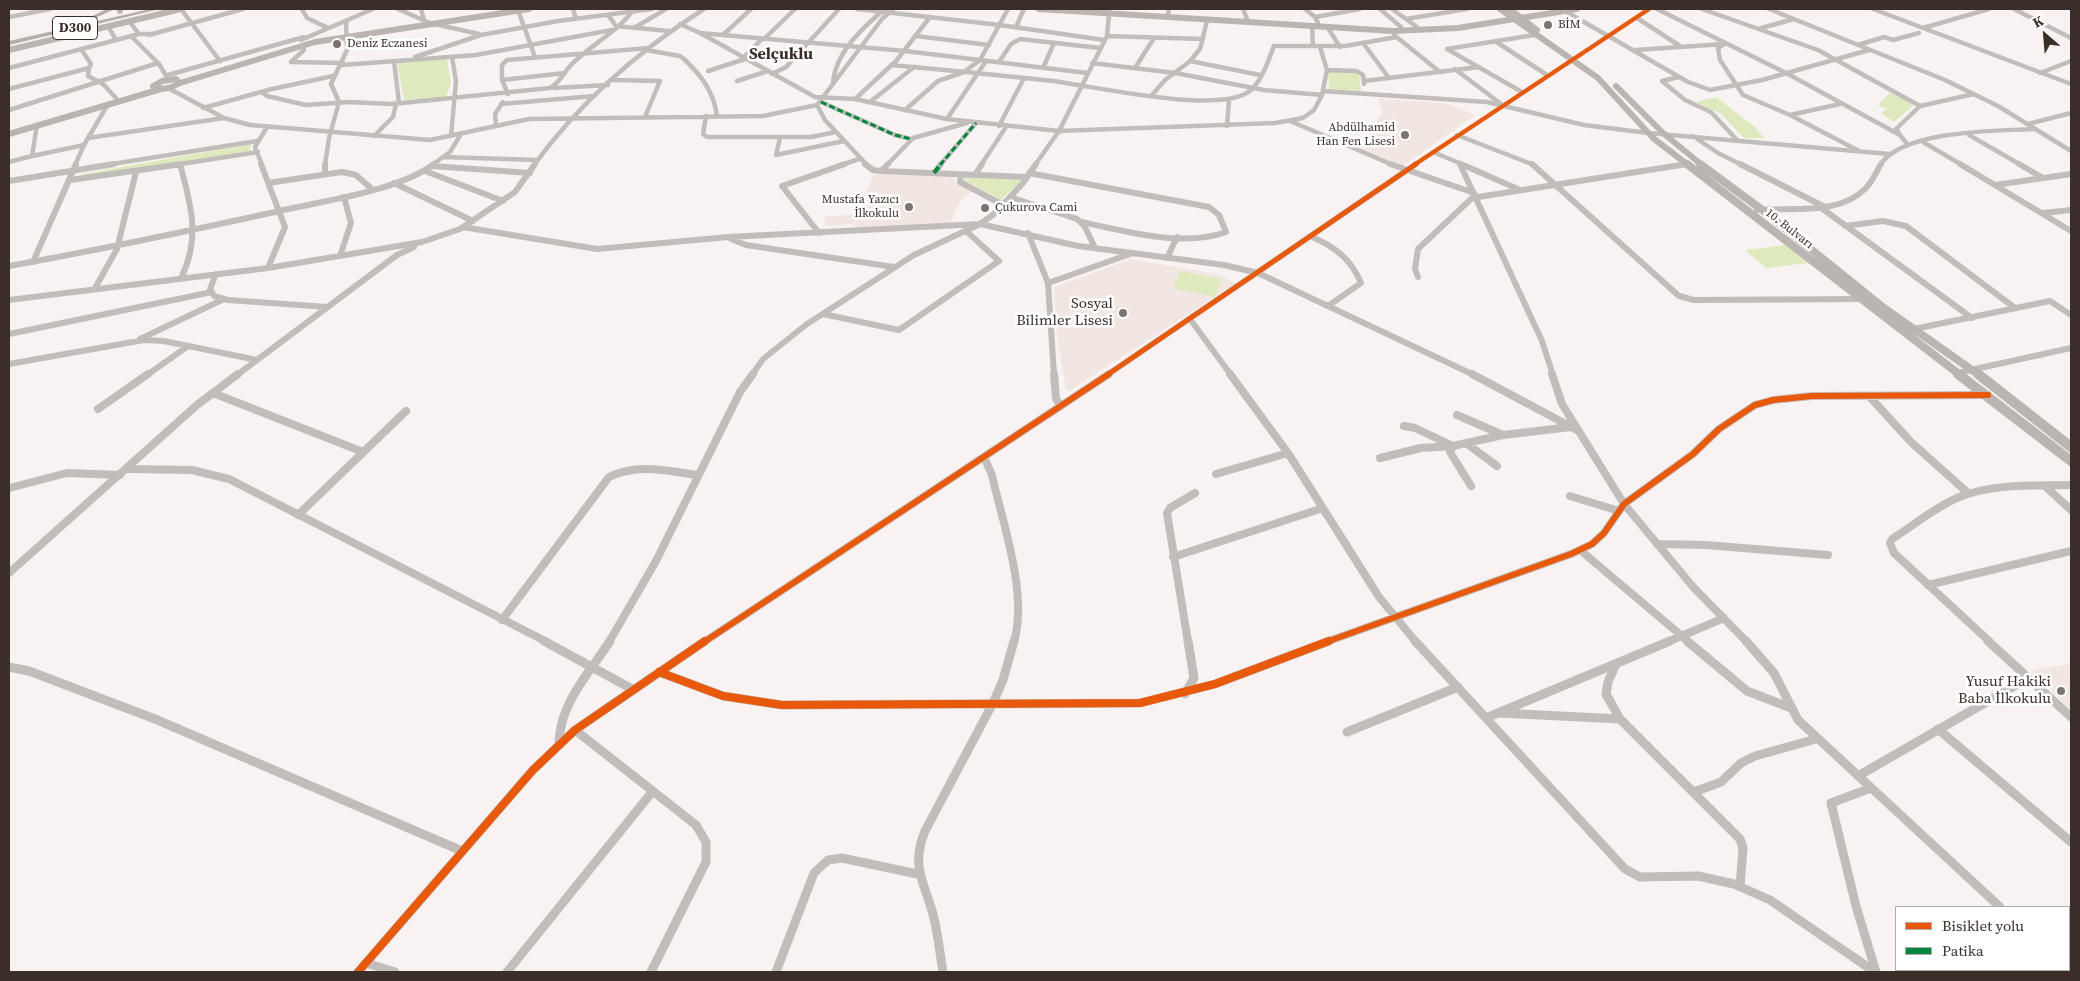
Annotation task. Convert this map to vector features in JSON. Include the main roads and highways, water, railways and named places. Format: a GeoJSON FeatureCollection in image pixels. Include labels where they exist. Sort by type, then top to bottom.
{"type":"FeatureCollection","features":[{"type":"Feature","properties":{"kind":"highway"},"geometry":{"type":"LineString","coordinates":[[84,20],[112,9]]}},
{"type":"Feature","properties":{"kind":"highway","name":"D300"},"geometry":{"type":"LineString","coordinates":[[9,41],[120,10],[130,9]]}},
{"type":"Feature","properties":{"kind":"highway","name":"D300"},"geometry":{"type":"LineString","coordinates":[[9,41],[127,19],[142,11],[157,9]]}},
{"type":"Feature","properties":{"kind":"highway"},"geometry":{"type":"LineString","coordinates":[[120,10],[120,15],[127,19]]}},
{"type":"Feature","properties":{"kind":"main road"},"geometry":{"type":"LineString","coordinates":[[9,48],[171,9]]}},
{"type":"Feature","properties":{"kind":"main road"},"geometry":{"type":"LineString","coordinates":[[127,19],[181,9]]}},
{"type":"Feature","properties":{"kind":"main road"},"geometry":{"type":"LineString","coordinates":[[427,22],[509,9]]}},
{"type":"Feature","properties":{"kind":"main road"},"geometry":{"type":"LineString","coordinates":[[9,132],[116,98],[169,78],[295,44],[349,33],[529,9]]}},
{"type":"Feature","properties":{"kind":"main road"},"geometry":{"type":"LineString","coordinates":[[1039,9],[1168,12],[1247,19],[1316,20],[1401,27],[1489,20],[1548,9]]}},
{"type":"Feature","properties":{"kind":"main road"},"geometry":{"type":"LineString","coordinates":[[1075,9],[1207,21],[1389,31],[1458,28],[1515,15],[1577,9]]}},
{"type":"Feature","properties":{"kind":"main road"},"geometry":{"type":"LineString","coordinates":[[1489,20],[1500,16],[1502,13],[1500,9]]}},
{"type":"Feature","properties":{"kind":"main road","name":"10. Bulvarı"},"geometry":{"type":"LineString","coordinates":[[1500,9],[1515,15],[1607,78],[1663,133],[1697,162],[1760,209],[1884,308],[1974,370],[2071,447]]}},
{"type":"Feature","properties":{"kind":"main road","name":"10. Bulvarı"},"geometry":{"type":"LineString","coordinates":[[1515,15],[1534,35],[1576,58],[1598,78],[1648,133],[1988,395],[2071,462]]}},
{"type":"Feature","properties":{"kind":"main road"},"geometry":{"type":"LineString","coordinates":[[9,132],[37,126],[165,89],[290,48],[349,33]]}},
{"type":"Feature","properties":{"kind":"main road"},"geometry":{"type":"LineString","coordinates":[[169,78],[179,80],[180,83]]}},
{"type":"Feature","properties":{"kind":"main road"},"geometry":{"type":"LineString","coordinates":[[155,84],[154,88],[165,89]]}},
{"type":"Feature","properties":{"kind":"place","name":"BİM"},"geometry":{"type":"Point","coordinates":[1548,25]}},
{"type":"Feature","properties":{"kind":"place","name":"Deniz Eczanesi"},"geometry":{"type":"Point","coordinates":[337,44]}},
{"type":"Feature","properties":{"kind":"place","name":"Abdülhamid Han Fen Lisesi"},"geometry":{"type":"Point","coordinates":[1405,135]}},
{"type":"Feature","properties":{"kind":"place","name":"Mustafa Yazıcı İlkokulu"},"geometry":{"type":"Point","coordinates":[909,207]}},
{"type":"Feature","properties":{"kind":"place","name":"Çukurova Cami"},"geometry":{"type":"Point","coordinates":[985,208]}},
{"type":"Feature","properties":{"kind":"place","name":"Sosyal Bilimler Lisesi"},"geometry":{"type":"Point","coordinates":[1123,313]}},
{"type":"Feature","properties":{"kind":"place","name":"Yusuf Hakiki Baba İlkokulu"},"geometry":{"type":"Point","coordinates":[2061,691]}},
{"type":"Feature","properties":{"kind":"district","name":"Selçuklu"},"geometry":{"type":"Point","coordinates":[781,55]}}]}
